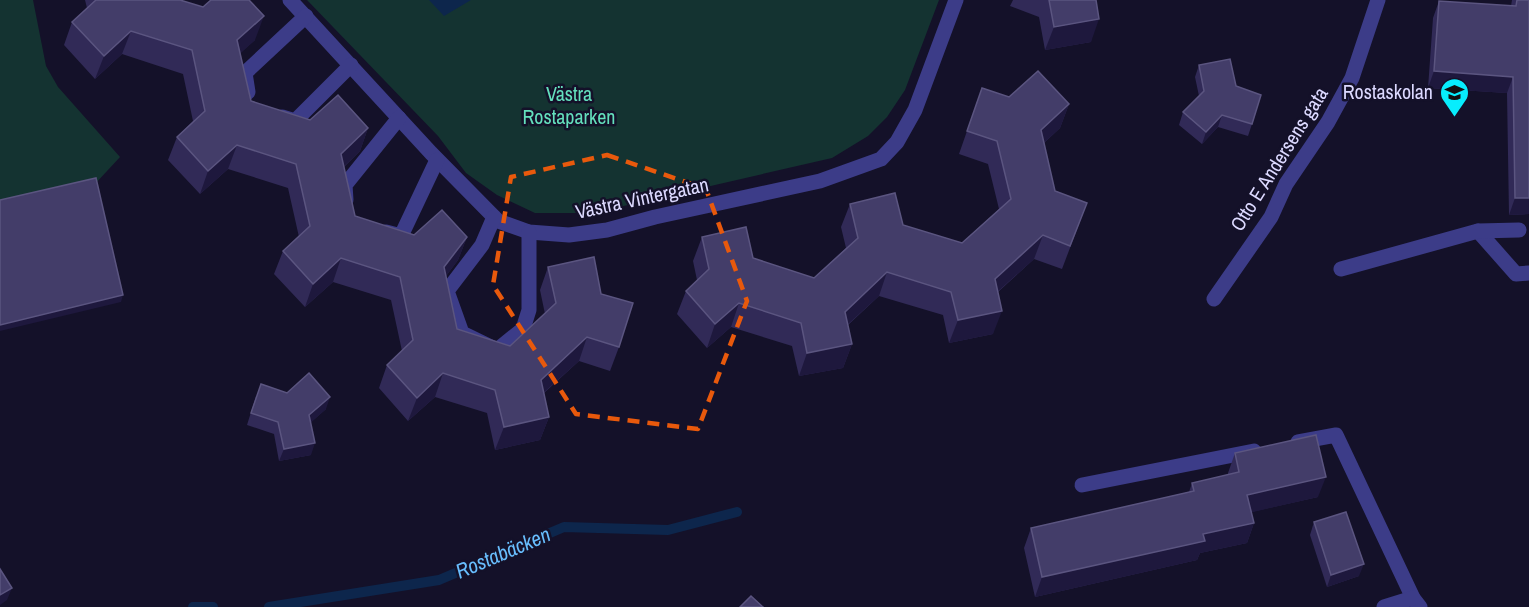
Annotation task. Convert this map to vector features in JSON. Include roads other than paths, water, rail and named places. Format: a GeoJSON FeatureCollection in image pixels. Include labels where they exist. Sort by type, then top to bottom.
{"type":"FeatureCollection","features":[{"type":"Feature","properties":{"kind":"street","name":"Västra Vintergatan"},"geometry":{"type":"LineString","coordinates":[[290,0],[437,160],[498,221],[529,232],[569,235],[607,231],[655,217],[820,181],[881,159],[897,142],[915,110],[956,0]]}},
{"type":"Feature","properties":{"kind":"street","name":"Otto E Andersens gata"},"geometry":{"type":"LineString","coordinates":[[1214,299],[1271,217],[1286,184],[1328,122],[1352,78],[1378,0]]}},
{"type":"Feature","properties":{"kind":"street"},"geometry":{"type":"LineString","coordinates":[[306,16],[244,74],[257,109],[295,122],[351,65]]}},
{"type":"Feature","properties":{"kind":"street"},"geometry":{"type":"LineString","coordinates":[[347,212],[345,185],[399,118]]}},
{"type":"Feature","properties":{"kind":"street"},"geometry":{"type":"LineString","coordinates":[[371,229],[401,236],[437,160]]}},
{"type":"Feature","properties":{"kind":"street"},"geometry":{"type":"LineString","coordinates":[[494,217],[482,245],[447,291],[462,333],[498,350],[524,329],[529,310],[529,232]]}},
{"type":"Feature","properties":{"kind":"street"},"geometry":{"type":"LineString","coordinates":[[1341,269],[1478,231],[1519,230]]}},
{"type":"Feature","properties":{"kind":"street"},"geometry":{"type":"LineString","coordinates":[[1478,231],[1516,274],[1529,273]]}},
{"type":"Feature","properties":{"kind":"street"},"geometry":{"type":"LineString","coordinates":[[1082,485],[1336,435],[1417,602],[1384,607]]}},
{"type":"Feature","properties":{"kind":"water"},"geometry":{"type":"Polygon","coordinates":[[[429,0],[471,0],[444,16],[429,0]]]}},
{"type":"Feature","properties":{"kind":"waterway","name":"Rostabäcken"},"geometry":{"type":"LineString","coordinates":[[269,607],[439,580],[564,527],[668,530],[737,512]]}},
{"type":"Feature","properties":{"kind":"waterway","name":"Rostabäcken"},"geometry":{"type":"LineString","coordinates":[[193,607],[213,607]]}},
{"type":"Feature","properties":{"kind":"place","name":"Rostaskolan"},"geometry":{"type":"Point","coordinates":[1454,118]}},
{"type":"Feature","properties":{"kind":"park label","name":"Västra Rostaparken"},"geometry":{"type":"Point","coordinates":[569,106]}}]}
